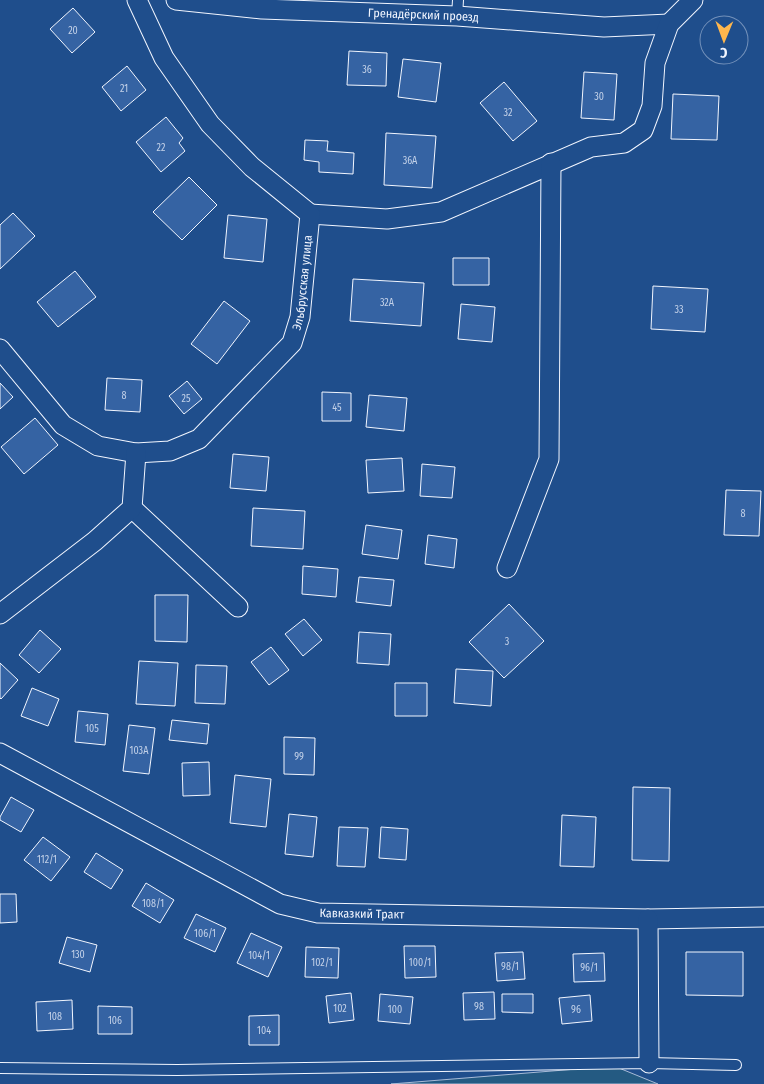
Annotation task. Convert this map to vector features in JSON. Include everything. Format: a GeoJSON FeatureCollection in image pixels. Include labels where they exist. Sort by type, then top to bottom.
{"type":"FeatureCollection","features":[{"type":"Feature","properties":{"kind":"street"},"geometry":{"type":"LineString","coordinates":[[137,0],[164,58],[210,124],[252,167],[310,214],[387,219],[441,212],[591,147],[624,143],[643,130],[652,106],[655,63],[669,24],[693,0]]}},
{"type":"Feature","properties":{"kind":"street","name":"Гренадёрский проезд"},"geometry":{"type":"LineString","coordinates":[[176,0],[262,9],[457,8],[604,27],[669,24]]}},
{"type":"Feature","properties":{"kind":"street"},"geometry":{"type":"LineString","coordinates":[[507,568],[549,459],[551,163]]}},
{"type":"Feature","properties":{"kind":"street","name":"Эльбрусская улица"},"geometry":{"type":"LineString","coordinates":[[0,349],[63,426],[98,446],[136,453],[170,451],[199,439],[292,343],[300,317],[310,214]]}},
{"type":"Feature","properties":{"kind":"street"},"geometry":{"type":"LineString","coordinates":[[0,614],[95,541],[132,508],[136,453]]}},
{"type":"Feature","properties":{"kind":"street"},"geometry":{"type":"LineString","coordinates":[[132,508],[238,607]]}},
{"type":"Feature","properties":{"kind":"street","name":"Кавказкий Тракт"},"geometry":{"type":"LineString","coordinates":[[0,752],[280,904],[318,913],[648,919],[764,917]]}},
{"type":"Feature","properties":{"kind":"street"},"geometry":{"type":"LineString","coordinates":[[648,919],[649,1063]]}},
{"type":"Feature","properties":{"kind":"lane"},"geometry":{"type":"LineString","coordinates":[[0,1068],[178,1070],[649,1063],[736,1064]]}},
{"type":"Feature","properties":{"kind":"shaded area"},"geometry":{"type":"Polygon","coordinates":[[[614,1066],[658,1084],[391,1084],[614,1066]]]}},
{"type":"Feature","properties":{"kind":"building"},"geometry":{"type":"Polygon","coordinates":[[[73,8],[95,32],[72,53],[50,29],[73,8]]]}},
{"type":"Feature","properties":{"kind":"building"},"geometry":{"type":"Polygon","coordinates":[[[349,51],[387,53],[386,86],[347,85],[349,51]]]}},
{"type":"Feature","properties":{"kind":"building"},"geometry":{"type":"Polygon","coordinates":[[[403,59],[441,63],[436,102],[398,97],[403,59]]]}},
{"type":"Feature","properties":{"kind":"building"},"geometry":{"type":"Polygon","coordinates":[[[127,66],[146,90],[121,111],[102,87],[127,66]]]}},
{"type":"Feature","properties":{"kind":"building"},"geometry":{"type":"Polygon","coordinates":[[[584,72],[617,74],[614,120],[581,118],[584,72]]]}},
{"type":"Feature","properties":{"kind":"building"},"geometry":{"type":"Polygon","coordinates":[[[504,82],[537,121],[513,141],[480,103],[504,82]]]}},
{"type":"Feature","properties":{"kind":"building"},"geometry":{"type":"Polygon","coordinates":[[[673,94],[719,96],[717,140],[671,139],[673,94]]]}},
{"type":"Feature","properties":{"kind":"building"},"geometry":{"type":"Polygon","coordinates":[[[166,117],[183,138],[179,143],[185,151],[161,172],[136,142],[166,117]]]}},
{"type":"Feature","properties":{"kind":"building"},"geometry":{"type":"Polygon","coordinates":[[[386,133],[436,136],[432,188],[384,185],[386,133]]]}},
{"type":"Feature","properties":{"kind":"building"},"geometry":{"type":"Polygon","coordinates":[[[305,140],[328,141],[327,151],[354,153],[353,174],[319,172],[319,162],[304,160],[305,140]]]}},
{"type":"Feature","properties":{"kind":"building"},"geometry":{"type":"Polygon","coordinates":[[[189,177],[217,205],[182,240],[153,212],[189,177]]]}},
{"type":"Feature","properties":{"kind":"building"},"geometry":{"type":"Polygon","coordinates":[[[13,213],[35,236],[0,269],[0,225],[13,213]]]}},
{"type":"Feature","properties":{"kind":"building"},"geometry":{"type":"Polygon","coordinates":[[[228,215],[267,219],[263,262],[224,258],[228,215]]]}},
{"type":"Feature","properties":{"kind":"building"},"geometry":{"type":"Polygon","coordinates":[[[453,258],[489,258],[489,285],[453,285],[453,258]]]}},
{"type":"Feature","properties":{"kind":"building"},"geometry":{"type":"Polygon","coordinates":[[[75,271],[96,297],[58,327],[37,302],[75,271]]]}},
{"type":"Feature","properties":{"kind":"building"},"geometry":{"type":"Polygon","coordinates":[[[353,279],[424,283],[421,326],[350,321],[353,279]]]}},
{"type":"Feature","properties":{"kind":"building"},"geometry":{"type":"Polygon","coordinates":[[[653,286],[708,289],[705,332],[651,329],[653,286]]]}},
{"type":"Feature","properties":{"kind":"building"},"geometry":{"type":"Polygon","coordinates":[[[224,301],[250,321],[217,364],[191,344],[224,301]]]}},
{"type":"Feature","properties":{"kind":"building"},"geometry":{"type":"Polygon","coordinates":[[[461,304],[495,307],[492,342],[458,339],[461,304]]]}},
{"type":"Feature","properties":{"kind":"building"},"geometry":{"type":"Polygon","coordinates":[[[107,378],[142,380],[140,412],[105,410],[107,378]]]}},
{"type":"Feature","properties":{"kind":"building"},"geometry":{"type":"Polygon","coordinates":[[[187,381],[202,399],[184,414],[169,396],[187,381]]]}},
{"type":"Feature","properties":{"kind":"building"},"geometry":{"type":"Polygon","coordinates":[[[0,383],[13,397],[0,409],[0,383]]]}},
{"type":"Feature","properties":{"kind":"building"},"geometry":{"type":"Polygon","coordinates":[[[322,392],[351,393],[351,421],[322,421],[322,392]]]}},
{"type":"Feature","properties":{"kind":"building"},"geometry":{"type":"Polygon","coordinates":[[[369,395],[407,398],[404,431],[366,427],[369,395]]]}},
{"type":"Feature","properties":{"kind":"building"},"geometry":{"type":"Polygon","coordinates":[[[35,418],[58,445],[24,474],[1,447],[35,418]]]}},
{"type":"Feature","properties":{"kind":"building"},"geometry":{"type":"Polygon","coordinates":[[[233,454],[269,457],[266,491],[230,488],[233,454]]]}},
{"type":"Feature","properties":{"kind":"building"},"geometry":{"type":"Polygon","coordinates":[[[402,458],[404,491],[368,493],[366,460],[402,458]]]}},
{"type":"Feature","properties":{"kind":"building"},"geometry":{"type":"Polygon","coordinates":[[[422,464],[455,467],[452,498],[420,496],[422,464]]]}},
{"type":"Feature","properties":{"kind":"building"},"geometry":{"type":"Polygon","coordinates":[[[726,490],[761,491],[759,536],[724,535],[726,490]]]}},
{"type":"Feature","properties":{"kind":"building"},"geometry":{"type":"Polygon","coordinates":[[[253,508],[305,511],[303,549],[251,546],[253,508]]]}},
{"type":"Feature","properties":{"kind":"building"},"geometry":{"type":"Polygon","coordinates":[[[366,525],[402,530],[398,559],[362,554],[366,525]]]}},
{"type":"Feature","properties":{"kind":"building"},"geometry":{"type":"Polygon","coordinates":[[[428,535],[457,539],[454,568],[425,564],[428,535]]]}},
{"type":"Feature","properties":{"kind":"building"},"geometry":{"type":"Polygon","coordinates":[[[303,566],[338,569],[336,597],[302,594],[303,566]]]}},
{"type":"Feature","properties":{"kind":"building"},"geometry":{"type":"Polygon","coordinates":[[[359,577],[394,580],[391,606],[356,602],[359,577]]]}},
{"type":"Feature","properties":{"kind":"building"},"geometry":{"type":"Polygon","coordinates":[[[155,595],[188,595],[187,642],[155,641],[155,595]]]}},
{"type":"Feature","properties":{"kind":"building"},"geometry":{"type":"Polygon","coordinates":[[[509,604],[544,641],[504,678],[469,642],[509,604]]]}},
{"type":"Feature","properties":{"kind":"building"},"geometry":{"type":"Polygon","coordinates":[[[304,619],[322,640],[303,656],[285,634],[304,619]]]}},
{"type":"Feature","properties":{"kind":"building"},"geometry":{"type":"Polygon","coordinates":[[[40,630],[61,649],[39,673],[19,655],[40,630]]]}},
{"type":"Feature","properties":{"kind":"building"},"geometry":{"type":"Polygon","coordinates":[[[359,632],[391,634],[389,665],[357,663],[359,632]]]}},
{"type":"Feature","properties":{"kind":"building"},"geometry":{"type":"Polygon","coordinates":[[[271,647],[289,670],[269,685],[251,662],[271,647]]]}},
{"type":"Feature","properties":{"kind":"building"},"geometry":{"type":"Polygon","coordinates":[[[139,661],[178,663],[175,706],[136,704],[139,661]]]}},
{"type":"Feature","properties":{"kind":"building"},"geometry":{"type":"Polygon","coordinates":[[[0,663],[18,680],[1,699],[0,698],[0,663]]]}},
{"type":"Feature","properties":{"kind":"building"},"geometry":{"type":"Polygon","coordinates":[[[196,665],[227,666],[225,704],[195,703],[196,665]]]}},
{"type":"Feature","properties":{"kind":"building"},"geometry":{"type":"Polygon","coordinates":[[[456,669],[493,671],[491,706],[454,703],[456,669]]]}},
{"type":"Feature","properties":{"kind":"building"},"geometry":{"type":"Polygon","coordinates":[[[395,683],[427,683],[427,716],[395,716],[395,683]]]}},
{"type":"Feature","properties":{"kind":"building"},"geometry":{"type":"Polygon","coordinates":[[[32,688],[59,699],[48,726],[21,716],[32,688]]]}},
{"type":"Feature","properties":{"kind":"building"},"geometry":{"type":"Polygon","coordinates":[[[78,711],[108,714],[105,745],[75,742],[78,711]]]}},
{"type":"Feature","properties":{"kind":"building"},"geometry":{"type":"Polygon","coordinates":[[[172,720],[209,724],[207,744],[169,740],[172,720]]]}},
{"type":"Feature","properties":{"kind":"building"},"geometry":{"type":"Polygon","coordinates":[[[129,725],[155,728],[149,774],[123,771],[129,725]]]}},
{"type":"Feature","properties":{"kind":"building"},"geometry":{"type":"Polygon","coordinates":[[[284,737],[315,738],[314,775],[284,774],[284,737]]]}},
{"type":"Feature","properties":{"kind":"building"},"geometry":{"type":"Polygon","coordinates":[[[209,762],[210,795],[183,796],[182,763],[209,762]]]}},
{"type":"Feature","properties":{"kind":"building"},"geometry":{"type":"Polygon","coordinates":[[[235,775],[271,779],[266,827],[230,823],[235,775]]]}},
{"type":"Feature","properties":{"kind":"building"},"geometry":{"type":"Polygon","coordinates":[[[633,787],[670,788],[669,861],[632,860],[633,787]]]}},
{"type":"Feature","properties":{"kind":"building"},"geometry":{"type":"Polygon","coordinates":[[[11,797],[34,810],[21,832],[0,820],[11,797]]]}},
{"type":"Feature","properties":{"kind":"building"},"geometry":{"type":"Polygon","coordinates":[[[289,814],[317,817],[313,857],[285,854],[289,814]]]}},
{"type":"Feature","properties":{"kind":"building"},"geometry":{"type":"Polygon","coordinates":[[[562,815],[596,817],[594,867],[560,866],[562,815]]]}},
{"type":"Feature","properties":{"kind":"building"},"geometry":{"type":"Polygon","coordinates":[[[339,827],[368,828],[365,867],[337,866],[339,827]]]}},
{"type":"Feature","properties":{"kind":"building"},"geometry":{"type":"Polygon","coordinates":[[[381,827],[408,829],[406,860],[379,858],[381,827]]]}},
{"type":"Feature","properties":{"kind":"building"},"geometry":{"type":"Polygon","coordinates":[[[43,837],[70,857],[51,881],[24,860],[43,837]]]}},
{"type":"Feature","properties":{"kind":"building"},"geometry":{"type":"Polygon","coordinates":[[[96,853],[123,870],[111,889],[84,872],[96,853]]]}},
{"type":"Feature","properties":{"kind":"building"},"geometry":{"type":"Polygon","coordinates":[[[146,883],[174,900],[160,923],[132,906],[146,883]]]}},
{"type":"Feature","properties":{"kind":"building"},"geometry":{"type":"Polygon","coordinates":[[[0,894],[16,894],[17,922],[0,923],[0,894]]]}},
{"type":"Feature","properties":{"kind":"building"},"geometry":{"type":"Polygon","coordinates":[[[196,914],[226,928],[215,952],[184,938],[196,914]]]}},
{"type":"Feature","properties":{"kind":"building"},"geometry":{"type":"Polygon","coordinates":[[[251,933],[282,947],[268,977],[237,963],[251,933]]]}},
{"type":"Feature","properties":{"kind":"building"},"geometry":{"type":"Polygon","coordinates":[[[67,937],[97,945],[90,972],[59,963],[67,937]]]}},
{"type":"Feature","properties":{"kind":"building"},"geometry":{"type":"Polygon","coordinates":[[[404,946],[435,946],[436,977],[405,978],[404,946]]]}},
{"type":"Feature","properties":{"kind":"building"},"geometry":{"type":"Polygon","coordinates":[[[306,947],[339,948],[338,978],[305,977],[306,947]]]}},
{"type":"Feature","properties":{"kind":"building"},"geometry":{"type":"Polygon","coordinates":[[[523,952],[525,979],[497,981],[495,953],[523,952]]]}},
{"type":"Feature","properties":{"kind":"building"},"geometry":{"type":"Polygon","coordinates":[[[686,952],[743,952],[743,996],[686,995],[686,952]]]}},
{"type":"Feature","properties":{"kind":"building"},"geometry":{"type":"Polygon","coordinates":[[[604,953],[605,981],[574,982],[573,954],[604,953]]]}},
{"type":"Feature","properties":{"kind":"building"},"geometry":{"type":"Polygon","coordinates":[[[494,992],[495,1019],[464,1020],[463,993],[494,992]]]}},
{"type":"Feature","properties":{"kind":"building"},"geometry":{"type":"Polygon","coordinates":[[[351,993],[354,1020],[329,1023],[326,996],[351,993]]]}},
{"type":"Feature","properties":{"kind":"building"},"geometry":{"type":"Polygon","coordinates":[[[380,994],[413,997],[410,1024],[378,1021],[380,994]]]}},
{"type":"Feature","properties":{"kind":"building"},"geometry":{"type":"Polygon","coordinates":[[[502,994],[533,994],[533,1013],[502,1012],[502,994]]]}},
{"type":"Feature","properties":{"kind":"building"},"geometry":{"type":"Polygon","coordinates":[[[590,995],[592,1021],[562,1024],[559,998],[590,995]]]}},
{"type":"Feature","properties":{"kind":"building"},"geometry":{"type":"Polygon","coordinates":[[[72,1000],[73,1029],[37,1031],[36,1002],[72,1000]]]}},
{"type":"Feature","properties":{"kind":"building"},"geometry":{"type":"Polygon","coordinates":[[[98,1006],[132,1007],[132,1034],[98,1034],[98,1006]]]}},
{"type":"Feature","properties":{"kind":"building"},"geometry":{"type":"Polygon","coordinates":[[[279,1015],[279,1045],[249,1045],[249,1016],[279,1015]]]}}]}
